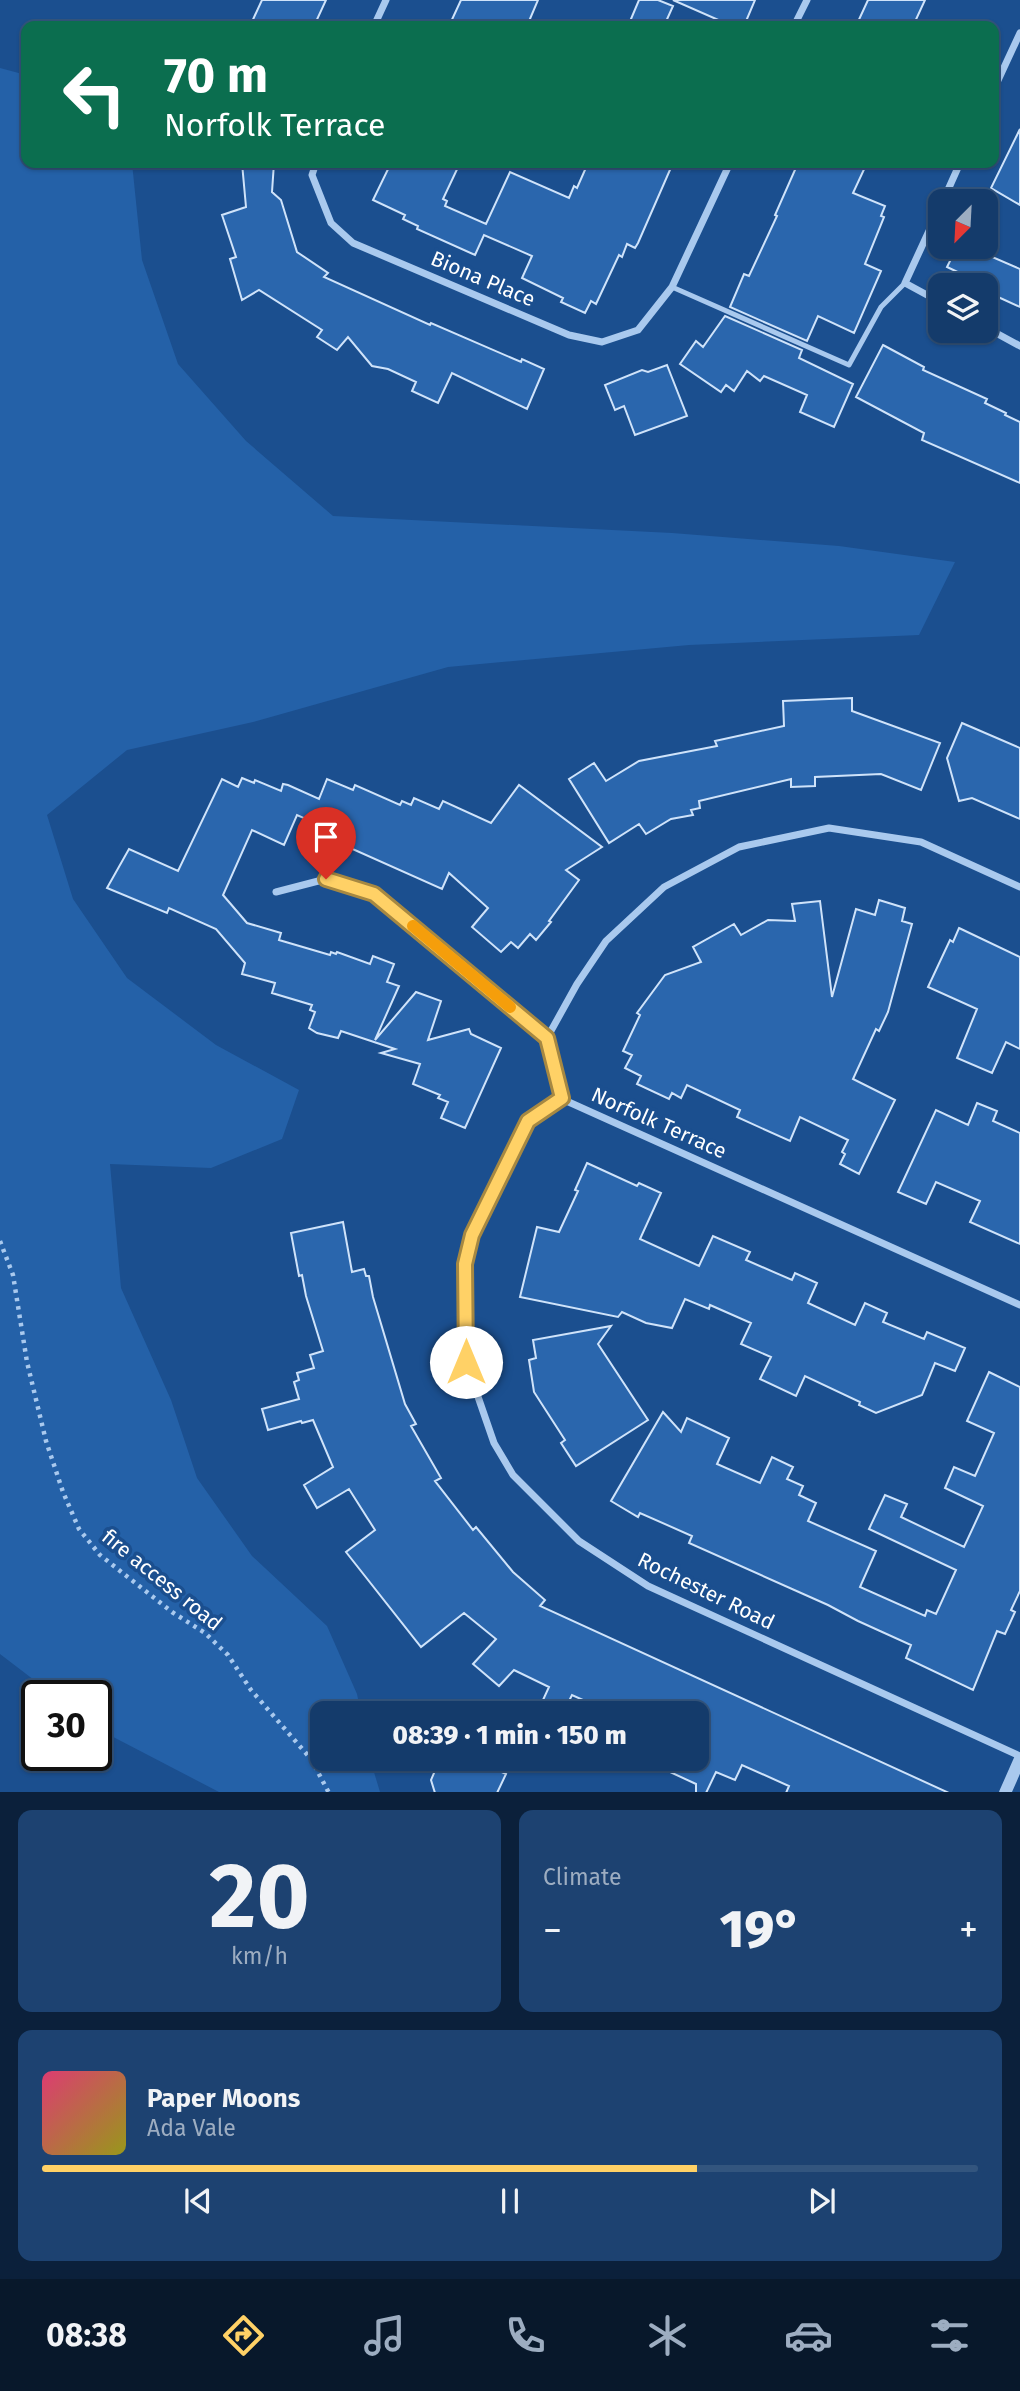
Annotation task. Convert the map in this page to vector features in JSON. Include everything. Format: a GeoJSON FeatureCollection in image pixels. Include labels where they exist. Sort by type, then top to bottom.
{"type":"FeatureCollection","features":[{"type":"Feature","properties":{"kind":"street"},"geometry":{"type":"LineString","coordinates":[[376,21],[386,0]]}},
{"type":"Feature","properties":{"kind":"street"},"geometry":{"type":"LineString","coordinates":[[796,21],[807,0]]}},
{"type":"Feature","properties":{"kind":"street"},"geometry":{"type":"LineString","coordinates":[[999,78],[1020,33]]}},
{"type":"Feature","properties":{"kind":"street","name":"Biona Place"},"geometry":{"type":"LineString","coordinates":[[314,168],[312,175],[331,223],[353,243],[569,335],[603,342],[638,330],[672,287],[728,168]]}},
{"type":"Feature","properties":{"kind":"street"},"geometry":{"type":"LineString","coordinates":[[948,189],[958,168]]}},
{"type":"Feature","properties":{"kind":"street"},"geometry":{"type":"LineString","coordinates":[[928,233],[905,282],[928,295]]}},
{"type":"Feature","properties":{"kind":"street"},"geometry":{"type":"LineString","coordinates":[[998,334],[1020,346]]}},
{"type":"Feature","properties":{"kind":"street"},"geometry":{"type":"LineString","coordinates":[[276,892],[326,879],[374,894],[547,1038],[577,984],[606,941],[664,887],[739,847],[829,828],[920,842],[1020,887]]}},
{"type":"Feature","properties":{"kind":"street","name":"Norfolk Terrace"},"geometry":{"type":"LineString","coordinates":[[547,1038],[562,1098],[1020,1305]]}},
{"type":"Feature","properties":{"kind":"street","name":"Rochester Road"},"geometry":{"type":"LineString","coordinates":[[562,1098],[528,1121],[472,1235],[465,1264],[466,1362],[494,1443],[513,1475],[579,1541],[648,1586],[1020,1758]]}},
{"type":"Feature","properties":{"kind":"street"},"geometry":{"type":"LineString","coordinates":[[1004,1792],[1020,1758]]}},
{"type":"Feature","properties":{"kind":"lane"},"geometry":{"type":"LineString","coordinates":[[672,287],[849,365],[881,307],[905,282]]}},
{"type":"Feature","properties":{"kind":"path","name":"fire access road"},"geometry":{"type":"LineString","coordinates":[[0,1241],[13,1275],[27,1362],[46,1441],[79,1529],[100,1555],[172,1612],[205,1633],[228,1655],[251,1690],[311,1759],[328,1792]]}},
{"type":"Feature","properties":{"kind":"shaded area"},"geometry":{"type":"Polygon","coordinates":[[[0,68],[21,74],[21,168],[133,168],[142,260],[178,364],[246,441],[333,516],[672,533],[839,546],[955,562],[919,635],[689,645],[448,667],[253,722],[127,750],[47,815],[73,899],[127,978],[216,1045],[299,1090],[282,1139],[211,1168],[110,1164],[121,1288],[171,1400],[197,1478],[252,1556],[327,1626],[357,1694],[358,1701],[310,1701],[310,1771],[374,1771],[380,1792],[219,1792],[112,1736],[112,1680],[34,1680],[0,1654],[0,68]]]}},
{"type":"Feature","properties":{"kind":"building"},"geometry":{"type":"Polygon","coordinates":[[[262,0],[326,0],[316,21],[252,21],[262,0]]]}},
{"type":"Feature","properties":{"kind":"building"},"geometry":{"type":"Polygon","coordinates":[[[461,0],[538,0],[529,21],[451,21],[461,0]]]}},
{"type":"Feature","properties":{"kind":"building"},"geometry":{"type":"Polygon","coordinates":[[[639,0],[658,0],[673,6],[666,21],[630,21],[639,0]]]}},
{"type":"Feature","properties":{"kind":"building"},"geometry":{"type":"Polygon","coordinates":[[[673,0],[755,0],[746,21],[721,21],[673,0]]]}},
{"type":"Feature","properties":{"kind":"building"},"geometry":{"type":"Polygon","coordinates":[[[868,0],[925,0],[915,21],[858,21],[868,0]]]}},
{"type":"Feature","properties":{"kind":"building"},"geometry":{"type":"Polygon","coordinates":[[[1020,129],[1020,205],[998,192],[998,189],[991,188],[1020,129]]]}},
{"type":"Feature","properties":{"kind":"building"},"geometry":{"type":"Polygon","coordinates":[[[242,168],[274,168],[272,192],[281,200],[297,252],[328,273],[324,277],[430,325],[431,323],[521,362],[522,359],[544,369],[527,409],[452,373],[438,403],[412,391],[416,382],[388,369],[372,366],[348,337],[337,350],[317,337],[322,330],[259,290],[242,300],[230,259],[236,257],[222,215],[246,207],[242,168]]]}},
{"type":"Feature","properties":{"kind":"building"},"geometry":{"type":"Polygon","coordinates":[[[389,168],[458,168],[443,199],[447,201],[445,206],[486,224],[510,172],[569,198],[586,168],[671,168],[638,243],[635,248],[627,244],[596,304],[591,301],[585,313],[561,302],[563,298],[522,278],[532,256],[484,235],[475,255],[417,229],[418,226],[403,219],[405,215],[373,200],[389,168]]]}},
{"type":"Feature","properties":{"kind":"building"},"geometry":{"type":"Polygon","coordinates":[[[796,168],[865,168],[853,193],[885,206],[881,216],[884,217],[865,264],[881,271],[854,333],[818,316],[807,341],[730,307],[744,274],[749,276],[777,216],[775,215],[796,168]]]}},
{"type":"Feature","properties":{"kind":"building"},"geometry":{"type":"Polygon","coordinates":[[[951,259],[997,259],[1020,269],[1020,307],[998,297],[998,273],[960,273],[947,267],[951,259]]]}},
{"type":"Feature","properties":{"kind":"building"},"geometry":{"type":"Polygon","coordinates":[[[725,316],[802,350],[799,358],[853,384],[834,427],[800,412],[807,395],[764,376],[760,381],[747,371],[734,391],[726,385],[721,392],[680,364],[696,341],[703,347],[725,316]]]}},
{"type":"Feature","properties":{"kind":"building"},"geometry":{"type":"Polygon","coordinates":[[[883,345],[924,367],[923,370],[987,399],[985,403],[1020,422],[1020,483],[922,440],[924,433],[856,397],[883,345]]]}},
{"type":"Feature","properties":{"kind":"building"},"geometry":{"type":"Polygon","coordinates":[[[667,365],[687,416],[635,435],[624,406],[615,410],[605,385],[642,370],[648,372],[667,365]]]}},
{"type":"Feature","properties":{"kind":"building"},"geometry":{"type":"Polygon","coordinates":[[[852,698],[852,711],[940,743],[921,790],[881,774],[815,777],[815,786],[791,787],[791,779],[699,801],[700,808],[691,810],[693,815],[671,819],[646,834],[639,824],[609,843],[569,779],[594,763],[606,781],[639,761],[717,746],[715,741],[784,726],[783,701],[852,698]]]}},
{"type":"Feature","properties":{"kind":"building"},"geometry":{"type":"Polygon","coordinates":[[[962,723],[1020,748],[1020,819],[972,798],[959,801],[947,758],[962,723]]]}},
{"type":"Feature","properties":{"kind":"building"},"geometry":{"type":"Polygon","coordinates":[[[242,778],[254,783],[255,780],[281,791],[283,784],[288,785],[319,799],[327,779],[353,790],[355,785],[400,805],[402,801],[411,805],[414,798],[439,809],[443,801],[491,823],[519,785],[602,847],[566,870],[579,880],[536,940],[530,934],[518,948],[511,942],[501,952],[472,927],[488,908],[449,873],[442,889],[348,847],[352,839],[297,815],[284,845],[252,830],[223,895],[247,923],[281,933],[279,940],[330,955],[331,952],[337,952],[370,964],[373,956],[394,964],[387,982],[399,986],[375,1040],[416,992],[441,1001],[428,1040],[469,1029],[471,1034],[501,1048],[465,1128],[441,1118],[448,1102],[438,1098],[440,1095],[413,1084],[420,1064],[381,1053],[395,1049],[341,1031],[338,1038],[317,1033],[309,1028],[315,1012],[310,1010],[312,1005],[272,993],[275,983],[242,974],[245,963],[216,929],[169,908],[167,913],[107,888],[129,849],[178,871],[222,779],[238,787],[242,778]]]}},
{"type":"Feature","properties":{"kind":"building"},"geometry":{"type":"Polygon","coordinates":[[[879,900],[905,908],[902,921],[912,924],[888,1012],[879,1031],[876,1029],[853,1079],[895,1100],[859,1174],[840,1164],[848,1140],[800,1117],[790,1141],[737,1117],[740,1110],[687,1085],[681,1098],[672,1093],[669,1099],[637,1084],[641,1076],[625,1068],[632,1055],[623,1051],[640,1015],[637,1013],[665,975],[701,962],[693,947],[734,924],[741,935],[768,920],[795,921],[792,904],[820,901],[832,997],[856,909],[875,915],[879,900]]]}},
{"type":"Feature","properties":{"kind":"building"},"geometry":{"type":"Polygon","coordinates":[[[959,928],[1020,957],[1020,1049],[1006,1042],[992,1073],[957,1058],[977,1009],[928,987],[950,940],[953,942],[959,928]]]}},
{"type":"Feature","properties":{"kind":"building"},"geometry":{"type":"Polygon","coordinates":[[[977,1103],[997,1111],[993,1121],[1020,1133],[1020,1244],[970,1222],[980,1201],[936,1182],[926,1204],[898,1192],[936,1110],[968,1125],[977,1103]]]}},
{"type":"Feature","properties":{"kind":"building"},"geometry":{"type":"Polygon","coordinates":[[[587,1163],[637,1186],[639,1183],[661,1193],[640,1239],[699,1266],[713,1236],[750,1252],[746,1260],[792,1280],[795,1273],[817,1283],[808,1303],[855,1325],[865,1303],[887,1313],[883,1322],[924,1339],[927,1332],[965,1348],[955,1371],[935,1363],[922,1395],[876,1413],[859,1405],[860,1402],[805,1376],[796,1396],[760,1379],[771,1357],[741,1344],[751,1323],[710,1305],[709,1309],[685,1299],[672,1328],[646,1323],[622,1312],[618,1317],[520,1297],[537,1227],[559,1232],[578,1191],[575,1190],[587,1163]]]}},
{"type":"Feature","properties":{"kind":"building"},"geometry":{"type":"Polygon","coordinates":[[[343,1222],[352,1272],[364,1269],[366,1276],[369,1276],[405,1404],[416,1424],[411,1426],[441,1478],[435,1481],[473,1530],[476,1527],[513,1572],[545,1600],[540,1606],[947,1792],[786,1792],[789,1786],[742,1765],[735,1780],[716,1772],[706,1792],[696,1792],[696,1784],[668,1771],[709,1771],[709,1701],[585,1701],[572,1695],[569,1701],[543,1701],[549,1687],[514,1670],[499,1686],[473,1664],[496,1639],[464,1613],[421,1647],[346,1552],[375,1530],[349,1489],[317,1508],[304,1485],[333,1467],[313,1420],[268,1430],[262,1409],[299,1399],[294,1382],[299,1380],[297,1373],[314,1368],[310,1355],[323,1351],[302,1275],[299,1276],[291,1233],[343,1222]]]}},
{"type":"Feature","properties":{"kind":"building"},"geometry":{"type":"Polygon","coordinates":[[[611,1326],[598,1344],[648,1420],[576,1466],[561,1443],[565,1440],[534,1392],[529,1360],[536,1358],[533,1340],[611,1326]]]}},
{"type":"Feature","properties":{"kind":"building"},"geometry":{"type":"Polygon","coordinates":[[[989,1372],[1020,1387],[1020,1591],[1011,1610],[1015,1612],[1005,1634],[997,1631],[973,1690],[906,1658],[911,1645],[689,1543],[692,1536],[640,1513],[638,1517],[611,1501],[663,1412],[681,1432],[687,1418],[729,1438],[717,1464],[760,1483],[772,1457],[793,1467],[787,1479],[803,1486],[799,1495],[816,1503],[808,1521],[876,1551],[860,1587],[925,1616],[927,1610],[936,1614],[956,1570],[869,1529],[885,1495],[907,1504],[901,1517],[964,1547],[983,1506],[945,1488],[954,1467],[975,1476],[994,1433],[967,1421],[989,1372]]]}},
{"type":"Feature","properties":{"kind":"building"},"geometry":{"type":"Polygon","coordinates":[[[435,1771],[500,1771],[506,1774],[497,1792],[435,1792],[431,1780],[435,1771]]]}},
{"type":"Feature","properties":{"kind":"slow traffic"},"geometry":{"type":"LineString","coordinates":[[413,926],[510,1007]]}},
{"type":"Feature","properties":{"kind":"route"},"geometry":{"type":"LineString","coordinates":[[326,879],[374,894],[547,1038],[562,1098],[528,1121],[472,1235],[465,1264],[466,1362]]}}]}
